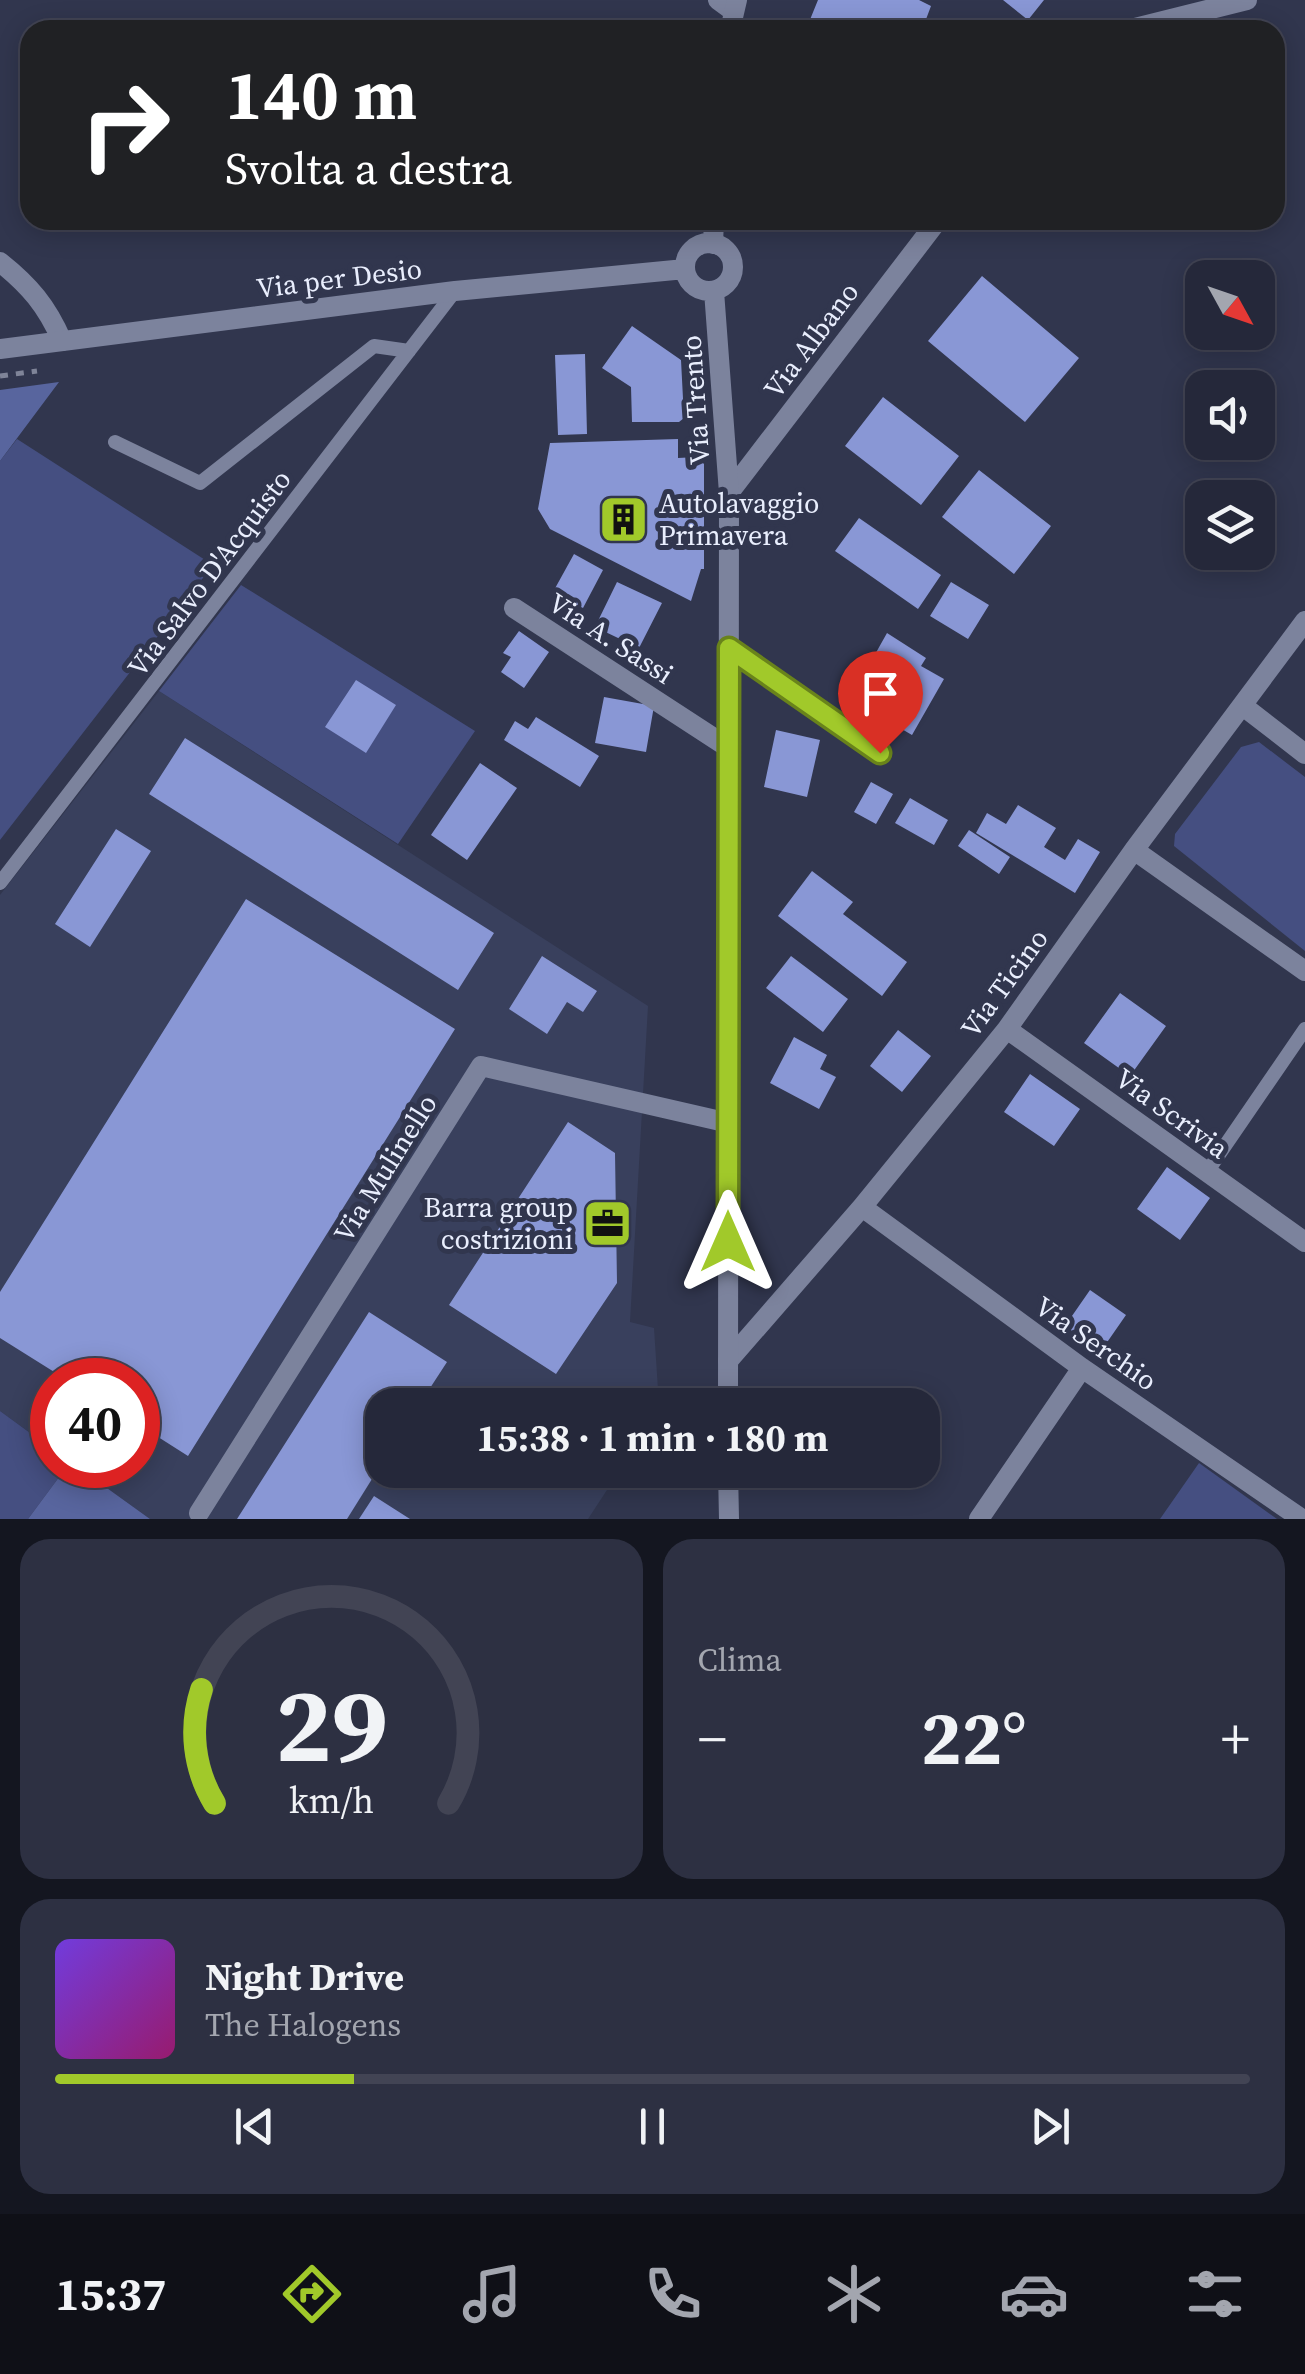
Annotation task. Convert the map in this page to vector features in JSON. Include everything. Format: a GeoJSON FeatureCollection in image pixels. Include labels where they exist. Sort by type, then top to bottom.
{"type":"FeatureCollection","features":[{"type":"Feature","properties":{"kind":"street"},"geometry":{"type":"LineString","coordinates":[[1167,20],[1248,0]]}},
{"type":"Feature","properties":{"kind":"street"},"geometry":{"type":"LineString","coordinates":[[713,244],[714,230]]}},
{"type":"Feature","properties":{"kind":"street","name":"Via Albano"},"geometry":{"type":"LineString","coordinates":[[729,493],[930,230]]}},
{"type":"Feature","properties":{"kind":"street"},"geometry":{"type":"LineString","coordinates":[[713,244],[729,253],[732,262],[729,280],[714,290],[695,286],[685,269],[686,260],[696,247],[713,244]]}},
{"type":"Feature","properties":{"kind":"street"},"geometry":{"type":"LineString","coordinates":[[0,262],[28,284],[44,304],[62,341]]}},
{"type":"Feature","properties":{"kind":"street","name":"Via per Desio"},"geometry":{"type":"LineString","coordinates":[[0,348],[455,291],[685,269]]}},
{"type":"Feature","properties":{"kind":"street","name":"Via Trento"},"geometry":{"type":"LineString","coordinates":[[714,290],[729,493],[728,1388]]}},
{"type":"Feature","properties":{"kind":"street","name":"Via A. Sassi"},"geometry":{"type":"LineString","coordinates":[[514,608],[729,748]]}},
{"type":"Feature","properties":{"kind":"street","name":"Via Ticino"},"geometry":{"type":"LineString","coordinates":[[728,1361],[862,1207],[1007,1029],[1134,850],[1305,621]]}},
{"type":"Feature","properties":{"kind":"street"},"geometry":{"type":"LineString","coordinates":[[1242,706],[1305,754]]}},
{"type":"Feature","properties":{"kind":"street"},"geometry":{"type":"LineString","coordinates":[[1134,850],[1305,971]]}},
{"type":"Feature","properties":{"kind":"street","name":"Via Scrivia"},"geometry":{"type":"LineString","coordinates":[[1007,1029],[1305,1242]]}},
{"type":"Feature","properties":{"kind":"street","name":"Via Mulinello"},"geometry":{"type":"LineString","coordinates":[[200,1513],[482,1066],[728,1123]]}},
{"type":"Feature","properties":{"kind":"street","name":"Via Serchio"},"geometry":{"type":"LineString","coordinates":[[862,1207],[1082,1368],[1302,1519]]}},
{"type":"Feature","properties":{"kind":"street"},"geometry":{"type":"LineString","coordinates":[[979,1519],[1082,1368]]}},
{"type":"Feature","properties":{"kind":"street"},"geometry":{"type":"LineString","coordinates":[[728,1488],[728,1519]]}},
{"type":"Feature","properties":{"kind":"lane","name":"Via Salvo D'Acquisto"},"geometry":{"type":"LineString","coordinates":[[0,883],[455,291]]}},
{"type":"Feature","properties":{"kind":"lane"},"geometry":{"type":"LineString","coordinates":[[115,442],[200,483],[374,346],[409,351]]}},
{"type":"Feature","properties":{"kind":"lane"},"geometry":{"type":"LineString","coordinates":[[729,648],[880,753]]}},
{"type":"Feature","properties":{"kind":"lane"},"geometry":{"type":"LineString","coordinates":[[1207,1172],[1305,1029]]}},
{"type":"Feature","properties":{"kind":"shaded area"},"geometry":{"type":"Polygon","coordinates":[[[59,382],[0,461],[0,390],[59,382]]]}},
{"type":"Feature","properties":{"kind":"shaded area"},"geometry":{"type":"Polygon","coordinates":[[[17,439],[213,565],[0,840],[0,461],[17,439]]]}},
{"type":"Feature","properties":{"kind":"shaded area"},"geometry":{"type":"Polygon","coordinates":[[[241,585],[475,731],[398,844],[159,691],[241,585]]]}},
{"type":"Feature","properties":{"kind":"shaded area"},"geometry":{"type":"Polygon","coordinates":[[[159,691],[648,1006],[630,1322],[654,1328],[658,1388],[365,1388],[365,1488],[608,1488],[588,1519],[150,1519],[107,1488],[160,1488],[160,1358],[30,1358],[30,1433],[0,1411],[0,895],[159,691]]]}},
{"type":"Feature","properties":{"kind":"shaded area"},"geometry":{"type":"Polygon","coordinates":[[[1259,742],[1305,777],[1305,951],[1174,846],[1175,834],[1241,747],[1259,742]]]}},
{"type":"Feature","properties":{"kind":"shaded area"},"geometry":{"type":"Polygon","coordinates":[[[0,1411],[30,1433],[30,1488],[51,1488],[28,1519],[0,1519],[0,1411]]]}},
{"type":"Feature","properties":{"kind":"shaded area"},"geometry":{"type":"Polygon","coordinates":[[[1199,1463],[1277,1519],[1160,1519],[1199,1463]]]}},
{"type":"Feature","properties":{"kind":"shaded area"},"geometry":{"type":"Polygon","coordinates":[[[51,1488],[107,1488],[150,1519],[28,1519],[51,1488]]]}},
{"type":"Feature","properties":{"kind":"building"},"geometry":{"type":"Polygon","coordinates":[[[818,0],[919,0],[931,6],[926,20],[810,20],[818,0]]]}},
{"type":"Feature","properties":{"kind":"building"},"geometry":{"type":"Polygon","coordinates":[[[1003,0],[1044,0],[1028,20],[1003,0]]]}},
{"type":"Feature","properties":{"kind":"building"},"geometry":{"type":"Polygon","coordinates":[[[982,276],[1079,358],[1025,422],[928,341],[982,276]]]}},
{"type":"Feature","properties":{"kind":"building"},"geometry":{"type":"Polygon","coordinates":[[[632,326],[681,360],[684,418],[679,422],[632,422],[631,387],[602,368],[632,326]]]}},
{"type":"Feature","properties":{"kind":"building"},"geometry":{"type":"Polygon","coordinates":[[[585,354],[587,434],[558,435],[555,355],[585,354]]]}},
{"type":"Feature","properties":{"kind":"building"},"geometry":{"type":"Polygon","coordinates":[[[883,397],[959,456],[921,505],[845,446],[883,397]]]}},
{"type":"Feature","properties":{"kind":"building","name":"Autolavaggio Primavera"},"geometry":{"type":"Polygon","coordinates":[[[678,439],[678,458],[697,457],[704,464],[704,569],[691,601],[550,529],[538,509],[550,443],[678,439]]]}},
{"type":"Feature","properties":{"kind":"building"},"geometry":{"type":"Polygon","coordinates":[[[979,470],[1051,526],[1014,574],[942,517],[979,470]]]}},
{"type":"Feature","properties":{"kind":"building"},"geometry":{"type":"Polygon","coordinates":[[[859,518],[941,575],[918,609],[835,551],[859,518]]]}},
{"type":"Feature","properties":{"kind":"building"},"geometry":{"type":"Polygon","coordinates":[[[574,554],[603,570],[583,608],[553,592],[574,554]]]}},
{"type":"Feature","properties":{"kind":"building"},"geometry":{"type":"Polygon","coordinates":[[[617,582],[662,603],[639,648],[595,627],[617,582]]]}},
{"type":"Feature","properties":{"kind":"building"},"geometry":{"type":"Polygon","coordinates":[[[951,582],[989,605],[968,639],[930,616],[951,582]]]}},
{"type":"Feature","properties":{"kind":"building"},"geometry":{"type":"Polygon","coordinates":[[[519,631],[549,652],[524,688],[501,672],[511,657],[503,653],[519,631]]]}},
{"type":"Feature","properties":{"kind":"building"},"geometry":{"type":"Polygon","coordinates":[[[887,633],[926,658],[921,666],[944,679],[912,735],[850,699],[887,633]]]}},
{"type":"Feature","properties":{"kind":"building"},"geometry":{"type":"Polygon","coordinates":[[[356,680],[396,705],[366,753],[325,727],[356,680]]]}},
{"type":"Feature","properties":{"kind":"building"},"geometry":{"type":"Polygon","coordinates":[[[604,697],[654,706],[646,752],[595,743],[604,697]]]}},
{"type":"Feature","properties":{"kind":"building"},"geometry":{"type":"Polygon","coordinates":[[[536,717],[599,756],[580,787],[504,740],[515,721],[528,729],[536,717]]]}},
{"type":"Feature","properties":{"kind":"building"},"geometry":{"type":"Polygon","coordinates":[[[776,730],[820,740],[807,797],[764,787],[776,730]]]}},
{"type":"Feature","properties":{"kind":"building"},"geometry":{"type":"Polygon","coordinates":[[[185,738],[494,933],[458,990],[149,794],[185,738]]]}},
{"type":"Feature","properties":{"kind":"building"},"geometry":{"type":"Polygon","coordinates":[[[480,763],[517,788],[467,860],[431,835],[480,763]]]}},
{"type":"Feature","properties":{"kind":"building"},"geometry":{"type":"Polygon","coordinates":[[[871,782],[893,794],[876,824],[854,812],[871,782]]]}},
{"type":"Feature","properties":{"kind":"building"},"geometry":{"type":"Polygon","coordinates":[[[910,798],[948,820],[934,845],[895,823],[910,798]]]}},
{"type":"Feature","properties":{"kind":"building"},"geometry":{"type":"Polygon","coordinates":[[[1018,805],[1056,828],[1044,847],[1065,860],[1078,839],[1100,852],[1075,893],[976,833],[987,813],[1006,824],[1018,805]]]}},
{"type":"Feature","properties":{"kind":"building"},"geometry":{"type":"Polygon","coordinates":[[[116,829],[151,851],[90,947],[55,924],[116,829]]]}},
{"type":"Feature","properties":{"kind":"building"},"geometry":{"type":"Polygon","coordinates":[[[969,830],[1010,857],[999,874],[958,846],[969,830]]]}},
{"type":"Feature","properties":{"kind":"building"},"geometry":{"type":"Polygon","coordinates":[[[812,871],[853,902],[843,914],[907,962],[882,996],[778,916],[812,871]]]}},
{"type":"Feature","properties":{"kind":"building"},"geometry":{"type":"Polygon","coordinates":[[[246,899],[455,1029],[188,1456],[160,1438],[160,1358],[32,1358],[0,1338],[0,1292],[246,899]]]}},
{"type":"Feature","properties":{"kind":"building"},"geometry":{"type":"Polygon","coordinates":[[[542,956],[597,991],[583,1012],[567,1002],[547,1034],[509,1009],[542,956]]]}},
{"type":"Feature","properties":{"kind":"building"},"geometry":{"type":"Polygon","coordinates":[[[791,956],[848,999],[823,1032],[766,988],[791,956]]]}},
{"type":"Feature","properties":{"kind":"building"},"geometry":{"type":"Polygon","coordinates":[[[1120,993],[1166,1026],[1130,1076],[1084,1043],[1120,993]]]}},
{"type":"Feature","properties":{"kind":"building"},"geometry":{"type":"Polygon","coordinates":[[[898,1030],[931,1056],[902,1092],[870,1066],[898,1030]]]}},
{"type":"Feature","properties":{"kind":"building"},"geometry":{"type":"Polygon","coordinates":[[[794,1037],[827,1055],[820,1069],[836,1077],[819,1109],[770,1083],[794,1037]]]}},
{"type":"Feature","properties":{"kind":"building"},"geometry":{"type":"Polygon","coordinates":[[[1030,1074],[1080,1109],[1054,1146],[1004,1112],[1030,1074]]]}},
{"type":"Feature","properties":{"kind":"building"},"geometry":{"type":"Polygon","coordinates":[[[568,1122],[615,1153],[617,1283],[556,1374],[449,1305],[568,1122]]]}},
{"type":"Feature","properties":{"kind":"building"},"geometry":{"type":"Polygon","coordinates":[[[1167,1167],[1210,1198],[1180,1240],[1137,1209],[1167,1167]]]}},
{"type":"Feature","properties":{"kind":"building"},"geometry":{"type":"Polygon","coordinates":[[[1090,1290],[1126,1315],[1101,1351],[1065,1326],[1090,1290]]]}},
{"type":"Feature","properties":{"kind":"building"},"geometry":{"type":"Polygon","coordinates":[[[369,1312],[447,1362],[430,1388],[365,1388],[366,1488],[347,1519],[237,1519],[369,1312]]]}},
{"type":"Feature","properties":{"kind":"building"},"geometry":{"type":"Polygon","coordinates":[[[374,1496],[410,1519],[359,1519],[374,1496]]]}},
{"type":"Feature","properties":{"kind":"place","name":"Autolavaggio Primavera"},"geometry":{"type":"Point","coordinates":[624,519]}},
{"type":"Feature","properties":{"kind":"place","name":"Barra group costrizioni"},"geometry":{"type":"Point","coordinates":[608,1223]}},
{"type":"Feature","properties":{"kind":"route"},"geometry":{"type":"LineString","coordinates":[[728,1242],[729,648],[880,753]]}}]}
